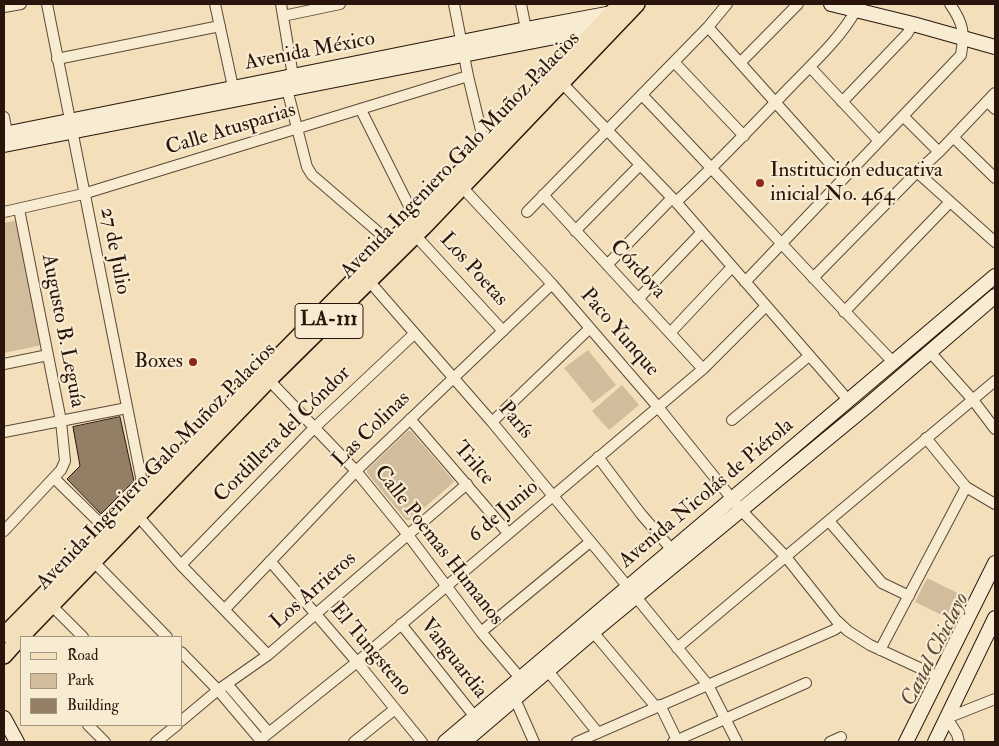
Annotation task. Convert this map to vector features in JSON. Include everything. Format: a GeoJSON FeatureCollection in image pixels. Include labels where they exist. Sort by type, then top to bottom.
{"type":"FeatureCollection","features":[{"type":"Feature","properties":{"kind":"main road","name":"Avenida Ingeniero Galo Muñoz Palacios"},"geometry":{"type":"LineString","coordinates":[[22,636],[391,243],[418,227],[462,187],[562,83],[618,12],[637,4]]}},
{"type":"Feature","properties":{"kind":"main road","name":"Avenida Ingeniero Galo Muñoz Palacios"},"geometry":{"type":"LineString","coordinates":[[266,376],[369,281],[418,227],[485,147],[603,32]]}},
{"type":"Feature","properties":{"kind":"main road","name":"Avenida Ingeniero Galo Muñoz Palacios"},"geometry":{"type":"LineString","coordinates":[[21,636],[107,530],[143,505]]}},
{"type":"Feature","properties":{"kind":"street"},"geometry":{"type":"LineString","coordinates":[[4,7],[21,4]]}},
{"type":"Feature","properties":{"kind":"street","name":"27 de Julio"},"geometry":{"type":"LineString","coordinates":[[47,4],[126,408],[143,505]]}},
{"type":"Feature","properties":{"kind":"street"},"geometry":{"type":"LineString","coordinates":[[215,4],[233,87]]}},
{"type":"Feature","properties":{"kind":"street"},"geometry":{"type":"LineString","coordinates":[[280,4],[293,76],[287,89],[307,167],[312,176],[391,243]]}},
{"type":"Feature","properties":{"kind":"street"},"geometry":{"type":"LineString","coordinates":[[283,16],[340,4]]}},
{"type":"Feature","properties":{"kind":"street"},"geometry":{"type":"LineString","coordinates":[[454,4],[468,76],[485,147]]}},
{"type":"Feature","properties":{"kind":"street"},"geometry":{"type":"LineString","coordinates":[[521,4],[526,29]]}},
{"type":"Feature","properties":{"kind":"street"},"geometry":{"type":"LineString","coordinates":[[527,212],[708,28],[726,4]]}},
{"type":"Feature","properties":{"kind":"street"},"geometry":{"type":"LineString","coordinates":[[740,63],[798,4]]}},
{"type":"Feature","properties":{"kind":"street"},"geometry":{"type":"LineString","coordinates":[[836,4],[995,48]]}},
{"type":"Feature","properties":{"kind":"street"},"geometry":{"type":"LineString","coordinates":[[745,282],[962,54],[963,26],[950,4]]}},
{"type":"Feature","properties":{"kind":"street"},"geometry":{"type":"LineString","coordinates":[[607,265],[744,136],[810,67],[849,22],[856,10]]}},
{"type":"Feature","properties":{"kind":"street","name":"Avenida México"},"geometry":{"type":"LineString","coordinates":[[5,138],[287,89],[462,48],[526,29],[618,12]]}},
{"type":"Feature","properties":{"kind":"street"},"geometry":{"type":"LineString","coordinates":[[842,102],[907,34],[913,24]]}},
{"type":"Feature","properties":{"kind":"street"},"geometry":{"type":"LineString","coordinates":[[57,59],[220,26]]}},
{"type":"Feature","properties":{"kind":"street"},"geometry":{"type":"LineString","coordinates":[[708,28],[844,178]]}},
{"type":"Feature","properties":{"kind":"street","name":"Avenida México"},"geometry":{"type":"LineString","coordinates":[[70,126],[233,87],[293,76],[462,48],[603,32]]}},
{"type":"Feature","properties":{"kind":"street"},"geometry":{"type":"LineString","coordinates":[[674,62],[744,136]]}},
{"type":"Feature","properties":{"kind":"street"},"geometry":{"type":"LineString","coordinates":[[810,67],[879,141]]}},
{"type":"Feature","properties":{"kind":"street","name":"Calle Atusparias"},"geometry":{"type":"LineString","coordinates":[[4,212],[83,194],[468,76]]}},
{"type":"Feature","properties":{"kind":"street"},"geometry":{"type":"LineString","coordinates":[[562,83],[674,200],[849,401]]}},
{"type":"Feature","properties":{"kind":"street"},"geometry":{"type":"LineString","coordinates":[[813,278],[953,138],[995,92]]}},
{"type":"Feature","properties":{"kind":"street"},"geometry":{"type":"LineString","coordinates":[[642,95],[894,363]]}},
{"type":"Feature","properties":{"kind":"street"},"geometry":{"type":"LineString","coordinates":[[987,101],[995,109]]}},
{"type":"Feature","properties":{"kind":"street","name":"Los Poetas"},"geometry":{"type":"LineString","coordinates":[[361,110],[418,227],[503,331]]}},
{"type":"Feature","properties":{"kind":"street"},"geometry":{"type":"LineString","coordinates":[[903,116],[939,152]]}},
{"type":"Feature","properties":{"kind":"street"},"geometry":{"type":"LineString","coordinates":[[4,117],[5,138]]}},
{"type":"Feature","properties":{"kind":"street"},"geometry":{"type":"LineString","coordinates":[[953,138],[995,178]]}},
{"type":"Feature","properties":{"kind":"street"},"geometry":{"type":"LineString","coordinates":[[575,231],[640,165]]}},
{"type":"Feature","properties":{"kind":"street"},"geometry":{"type":"LineString","coordinates":[[917,172],[995,242]]}},
{"type":"Feature","properties":{"kind":"street","name":"Paco Yunque"},"geometry":{"type":"LineString","coordinates":[[462,187],[552,284],[658,407],[737,504],[786,556],[841,625],[856,637],[880,650],[939,677]]}},
{"type":"Feature","properties":{"kind":"street","name":"Córdova"},"geometry":{"type":"LineString","coordinates":[[543,196],[704,369]]}},
{"type":"Feature","properties":{"kind":"street"},"geometry":{"type":"LineString","coordinates":[[844,312],[950,202]]}},
{"type":"Feature","properties":{"kind":"street","name":"Augusto B. Leguía"},"geometry":{"type":"LineString","coordinates":[[19,209],[61,421],[65,461],[62,470],[54,478]]}},
{"type":"Feature","properties":{"kind":"street"},"geometry":{"type":"LineString","coordinates":[[638,299],[702,232]]}},
{"type":"Feature","properties":{"kind":"street"},"geometry":{"type":"LineString","coordinates":[[670,333],[732,267]]}},
{"type":"Feature","properties":{"kind":"street","name":"Avenida Nicolás de Piérola"},"geometry":{"type":"LineString","coordinates":[[445,742],[521,679],[632,592],[737,504],[849,401],[995,276]]}},
{"type":"Feature","properties":{"kind":"street","name":"París"},"geometry":{"type":"LineString","coordinates":[[369,281],[492,422],[708,685],[738,742]]}},
{"type":"Feature","properties":{"kind":"street","name":"Las Colinas"},"geometry":{"type":"LineString","coordinates":[[225,609],[356,471],[552,284]]}},
{"type":"Feature","properties":{"kind":"street","name":"Avenida Nicolás de Piérola"},"geometry":{"type":"LineString","coordinates":[[464,742],[592,632],[672,550],[868,406],[995,296]]}},
{"type":"Feature","properties":{"kind":"street","name":"6 de Junio"},"geometry":{"type":"LineString","coordinates":[[261,741],[704,369],[766,306]]}},
{"type":"Feature","properties":{"kind":"street"},"geometry":{"type":"LineString","coordinates":[[492,422],[590,328]]}},
{"type":"Feature","properties":{"kind":"street","name":"Cordillera del Cóndor"},"geometry":{"type":"LineString","coordinates":[[181,565],[314,428],[414,334]]}},
{"type":"Feature","properties":{"kind":"street"},"geometry":{"type":"LineString","coordinates":[[930,352],[995,429]]}},
{"type":"Feature","properties":{"kind":"street"},"geometry":{"type":"LineString","coordinates":[[4,364],[48,355]]}},
{"type":"Feature","properties":{"kind":"street"},"geometry":{"type":"LineString","coordinates":[[732,420],[809,356]]}},
{"type":"Feature","properties":{"kind":"street","name":"Calle Poemas Humanos"},"geometry":{"type":"LineString","coordinates":[[266,376],[356,471],[408,535],[481,632],[521,679]]}},
{"type":"Feature","properties":{"kind":"street"},"geometry":{"type":"LineString","coordinates":[[677,648],[995,381]]}},
{"type":"Feature","properties":{"kind":"street"},"geometry":{"type":"LineString","coordinates":[[4,432],[126,408]]}},
{"type":"Feature","properties":{"kind":"street","name":"Trilce"},"geometry":{"type":"LineString","coordinates":[[410,419],[508,533]]}},
{"type":"Feature","properties":{"kind":"street"},"geometry":{"type":"LineString","coordinates":[[926,438],[966,487],[995,504]]}},
{"type":"Feature","properties":{"kind":"street"},"geometry":{"type":"LineString","coordinates":[[598,457],[641,514],[672,550]]}},
{"type":"Feature","properties":{"kind":"street"},"geometry":{"type":"LineString","coordinates":[[4,531],[54,478],[107,530]]}},
{"type":"Feature","properties":{"kind":"street","name":"Los Arrieros"},"geometry":{"type":"LineString","coordinates":[[182,719],[218,690],[268,655],[467,484]]}},
{"type":"Feature","properties":{"kind":"street"},"geometry":{"type":"LineString","coordinates":[[880,650],[966,487]]}},
{"type":"Feature","properties":{"kind":"street"},"geometry":{"type":"LineString","coordinates":[[143,505],[181,565],[268,655]]}},
{"type":"Feature","properties":{"kind":"street"},"geometry":{"type":"LineString","coordinates":[[829,520],[882,583],[909,596]]}},
{"type":"Feature","properties":{"kind":"street"},"geometry":{"type":"LineString","coordinates":[[481,632],[590,542]]}},
{"type":"Feature","properties":{"kind":"street"},"geometry":{"type":"LineString","coordinates":[[93,561],[166,636]]}},
{"type":"Feature","properties":{"kind":"street","name":"El Tungsteno"},"geometry":{"type":"LineString","coordinates":[[270,561],[422,742]]}},
{"type":"Feature","properties":{"kind":"street"},"geometry":{"type":"LineString","coordinates":[[906,742],[995,563]]}},
{"type":"Feature","properties":{"kind":"street"},"geometry":{"type":"LineString","coordinates":[[51,605],[82,636]]}},
{"type":"Feature","properties":{"kind":"street"},"geometry":{"type":"LineString","coordinates":[[935,742],[995,618]]}},
{"type":"Feature","properties":{"kind":"street","name":"Vanguardia"},"geometry":{"type":"LineString","coordinates":[[401,624],[475,717]]}},
{"type":"Feature","properties":{"kind":"street"},"geometry":{"type":"LineString","coordinates":[[577,742],[825,634],[841,625]]}},
{"type":"Feature","properties":{"kind":"street"},"geometry":{"type":"LineString","coordinates":[[592,632],[658,706],[675,741],[806,683]]}},
{"type":"Feature","properties":{"kind":"street"},"geometry":{"type":"LineString","coordinates":[[182,653],[218,690],[261,741]]}},
{"type":"Feature","properties":{"kind":"street"},"geometry":{"type":"LineString","coordinates":[[548,671],[598,733]]}},
{"type":"Feature","properties":{"kind":"street"},"geometry":{"type":"LineString","coordinates":[[227,684],[269,733]]}},
{"type":"Feature","properties":{"kind":"street"},"geometry":{"type":"LineString","coordinates":[[515,699],[534,742]]}},
{"type":"Feature","properties":{"kind":"street"},"geometry":{"type":"LineString","coordinates":[[947,718],[995,699]]}},
{"type":"Feature","properties":{"kind":"street"},"geometry":{"type":"LineString","coordinates":[[354,742],[395,709]]}},
{"type":"Feature","properties":{"kind":"street"},"geometry":{"type":"LineString","coordinates":[[4,718],[17,742]]}},
{"type":"Feature","properties":{"kind":"street"},"geometry":{"type":"LineString","coordinates":[[947,718],[957,734],[959,742]]}},
{"type":"Feature","properties":{"kind":"street"},"geometry":{"type":"LineString","coordinates":[[89,726],[105,742]]}},
{"type":"Feature","properties":{"kind":"street","name":"Los Arrieros"},"geometry":{"type":"LineString","coordinates":[[156,742],[174,726]]}},
{"type":"Feature","properties":{"kind":"street"},"geometry":{"type":"LineString","coordinates":[[830,742],[841,737]]}},
{"type":"Feature","properties":{"kind":"green space"},"geometry":{"type":"Polygon","coordinates":[[[18,220],[42,345],[4,353],[4,223],[18,220]]]}},
{"type":"Feature","properties":{"kind":"green space"},"geometry":{"type":"Polygon","coordinates":[[[588,350],[616,385],[593,403],[564,368],[588,350]]]}},
{"type":"Feature","properties":{"kind":"green space"},"geometry":{"type":"Polygon","coordinates":[[[622,385],[639,405],[609,430],[592,411],[622,385]]]}},
{"type":"Feature","properties":{"kind":"green space"},"geometry":{"type":"Polygon","coordinates":[[[408,431],[411,431],[454,481],[410,520],[406,520],[367,473],[367,470],[408,431]]]}},
{"type":"Feature","properties":{"kind":"green space"},"geometry":{"type":"Polygon","coordinates":[[[927,578],[966,597],[954,621],[915,602],[927,578]]]}},
{"type":"Feature","properties":{"kind":"building"},"geometry":{"type":"Polygon","coordinates":[[[120,417],[134,481],[101,514],[67,479],[80,466],[73,427],[120,417]]]}},
{"type":"Feature","properties":{"kind":"place","name":"Institución educativa inicial No. 464"},"geometry":{"type":"Point","coordinates":[760,183]}},
{"type":"Feature","properties":{"kind":"place","name":"Boxes"},"geometry":{"type":"Point","coordinates":[193,362]}},
{"type":"Feature","properties":{"kind":"water label","name":"Canal Chiclayo"},"geometry":{"type":"Point","coordinates":[936,650]}}]}
